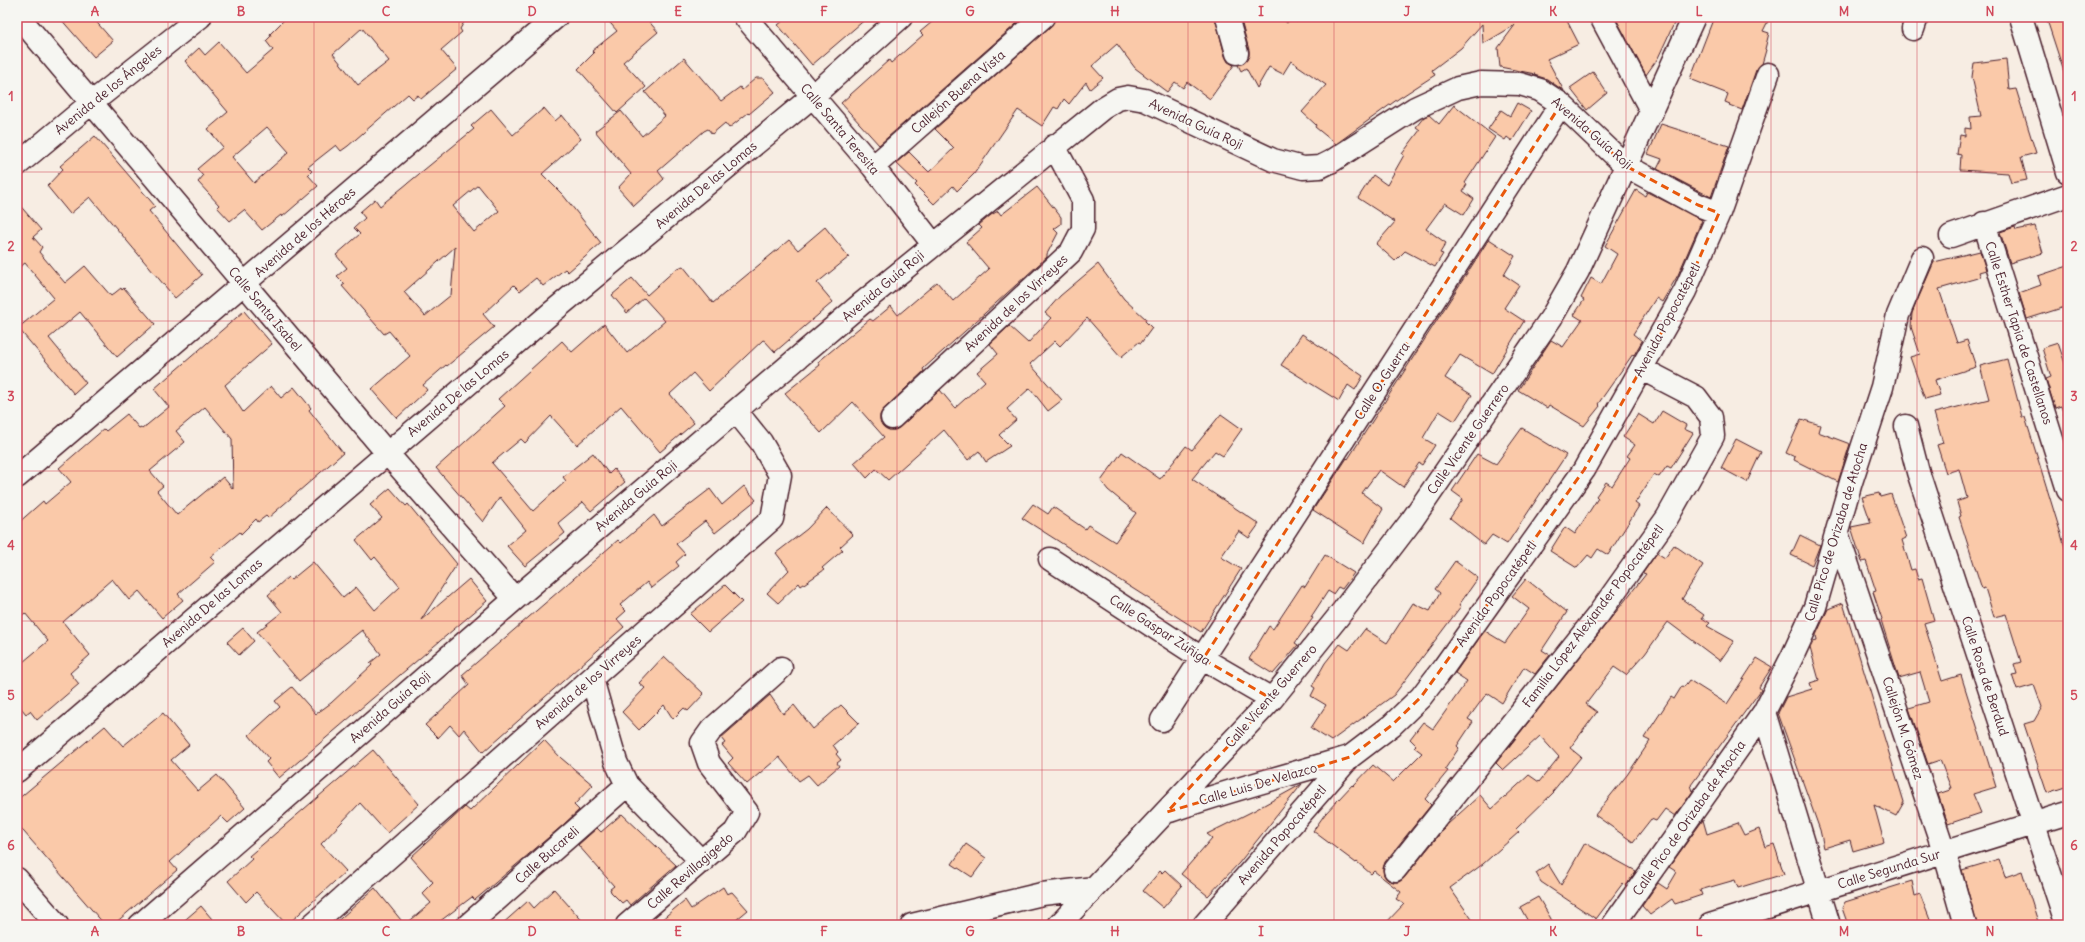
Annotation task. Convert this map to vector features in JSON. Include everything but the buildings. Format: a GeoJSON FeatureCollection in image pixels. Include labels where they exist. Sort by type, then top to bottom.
{"type":"FeatureCollection","features":[{"type":"Feature","properties":{"kind":"street","name":"Calle Santa Isabel"},"geometry":{"type":"LineString","coordinates":[[19,17],[90,104],[387,453],[515,599]]}},
{"type":"Feature","properties":{"kind":"street","name":"Avenida de los Ángeles"},"geometry":{"type":"LineString","coordinates":[[17,165],[90,104],[200,17]]}},
{"type":"Feature","properties":{"kind":"street","name":"Avenida de los Héroes"},"geometry":{"type":"LineString","coordinates":[[17,477],[556,17]]}},
{"type":"Feature","properties":{"kind":"street","name":"Calle Santa Teresita"},"geometry":{"type":"LineString","coordinates":[[745,17],[873,167],[933,244]]}},
{"type":"Feature","properties":{"kind":"street","name":"Avenida De las Lomas"},"geometry":{"type":"LineString","coordinates":[[17,771],[551,313],[813,96],[902,17]]}},
{"type":"Feature","properties":{"kind":"street","name":"Callejón Buena Vista"},"geometry":{"type":"LineString","coordinates":[[873,167],[1043,17]]}},
{"type":"Feature","properties":{"kind":"street"},"geometry":{"type":"LineString","coordinates":[[1227,17],[1237,53]]}},
{"type":"Feature","properties":{"kind":"street"},"geometry":{"type":"LineString","coordinates":[[1602,17],[1652,112]]}},
{"type":"Feature","properties":{"kind":"street","name":"Calle Vicente Guerrero"},"geometry":{"type":"LineString","coordinates":[[1167,812],[1272,700],[1320,640],[1412,520],[1551,318],[1578,271],[1652,112],[1694,17]]}},
{"type":"Feature","properties":{"kind":"street"},"geometry":{"type":"LineString","coordinates":[[2021,17],[2068,172]]}},
{"type":"Feature","properties":{"kind":"street","name":"Avenida Popocatépetl"},"geometry":{"type":"LineString","coordinates":[[1204,925],[1350,757],[1392,725],[1420,697],[1444,667],[1584,470],[1685,291],[1719,213],[1768,74]]}},
{"type":"Feature","properties":{"kind":"street","name":"Avenida Guía Roji"},"geometry":{"type":"LineString","coordinates":[[140,925],[515,599],[933,244],[1054,146],[1103,108],[1118,99],[1128,97],[1145,100],[1273,160],[1303,168],[1320,167],[1332,161],[1415,108],[1458,88],[1481,83],[1520,84],[1540,90],[1561,104],[1626,166],[1698,205],[1719,213]]}},
{"type":"Feature","properties":{"kind":"street","name":"Calle O. Guerra"},"geometry":{"type":"LineString","coordinates":[[1162,720],[1203,659],[1561,104]]}},
{"type":"Feature","properties":{"kind":"street","name":"Avenida de los Virreyes"},"geometry":{"type":"LineString","coordinates":[[892,418],[1071,252],[1083,229],[1083,200],[1054,146]]}},
{"type":"Feature","properties":{"kind":"street"},"geometry":{"type":"LineString","coordinates":[[1951,236],[1984,223],[2068,195]]}},
{"type":"Feature","properties":{"kind":"street","name":"Calle Esther Tapia de Castellanos"},"geometry":{"type":"LineString","coordinates":[[1984,223],[2068,490]]}},
{"type":"Feature","properties":{"kind":"street","name":"Calle Pico de Orizaba de Atocha"},"geometry":{"type":"LineString","coordinates":[[1613,925],[1764,712],[1815,607],[1851,482],[1882,387],[1898,315],[1922,258]]}},
{"type":"Feature","properties":{"kind":"street","name":"Familia López Alexjander Popocatépetl"},"geometry":{"type":"LineString","coordinates":[[1395,870],[1598,614],[1667,518],[1713,436],[1711,417],[1696,397],[1642,369]]}},
{"type":"Feature","properties":{"kind":"street","name":"Avenida de los Virreyes"},"geometry":{"type":"LineString","coordinates":[[312,925],[772,519],[780,475],[761,442],[736,411]]}},
{"type":"Feature","properties":{"kind":"street","name":"Calle Rosa de Berdud"},"geometry":{"type":"LineString","coordinates":[[1906,426],[1918,472],[2067,925]]}},
{"type":"Feature","properties":{"kind":"street","name":"Callejón M. Gómez"},"geometry":{"type":"LineString","coordinates":[[1837,533],[1944,851],[1965,925]]}},
{"type":"Feature","properties":{"kind":"street","name":"Calle Gaspar Zúñiga"},"geometry":{"type":"LineString","coordinates":[[1050,559],[1203,659],[1272,700]]}},
{"type":"Feature","properties":{"kind":"street","name":"Calle Revillagigedo"},"geometry":{"type":"LineString","coordinates":[[627,925],[702,862],[735,832],[742,822],[746,812],[709,763],[702,743],[712,729],[781,668]]}},
{"type":"Feature","properties":{"kind":"street"},"geometry":{"type":"LineString","coordinates":[[592,679],[616,762],[627,785],[702,862]]}},
{"type":"Feature","properties":{"kind":"street"},"geometry":{"type":"LineString","coordinates":[[1764,712],[1829,925]]}},
{"type":"Feature","properties":{"kind":"street","name":"Calle Luis De Velazco"},"geometry":{"type":"LineString","coordinates":[[1167,812],[1265,780],[1350,757]]}},
{"type":"Feature","properties":{"kind":"street","name":"Calle Bucareli"},"geometry":{"type":"LineString","coordinates":[[468,925],[627,785]]}},
{"type":"Feature","properties":{"kind":"street"},"geometry":{"type":"LineString","coordinates":[[1059,925],[1167,812]]}},
{"type":"Feature","properties":{"kind":"street","name":"Calle Segunda Sur"},"geometry":{"type":"LineString","coordinates":[[1722,923],[1819,890],[2068,812]]}},
{"type":"Feature","properties":{"kind":"street"},"geometry":{"type":"LineString","coordinates":[[17,879],[57,925]]}},
{"type":"Feature","properties":{"kind":"street"},"geometry":{"type":"LineString","coordinates":[[912,925],[1042,894],[1094,888]]}},
{"type":"Feature","properties":{"kind":"highlighted area"},"geometry":{"type":"Polygon","coordinates":[[[1561,104],[1626,166],[1698,205],[1719,213],[1685,291],[1584,470],[1421,697],[1392,725],[1350,757],[1167,812],[1272,699],[1203,659],[1561,104]]]}}]}
